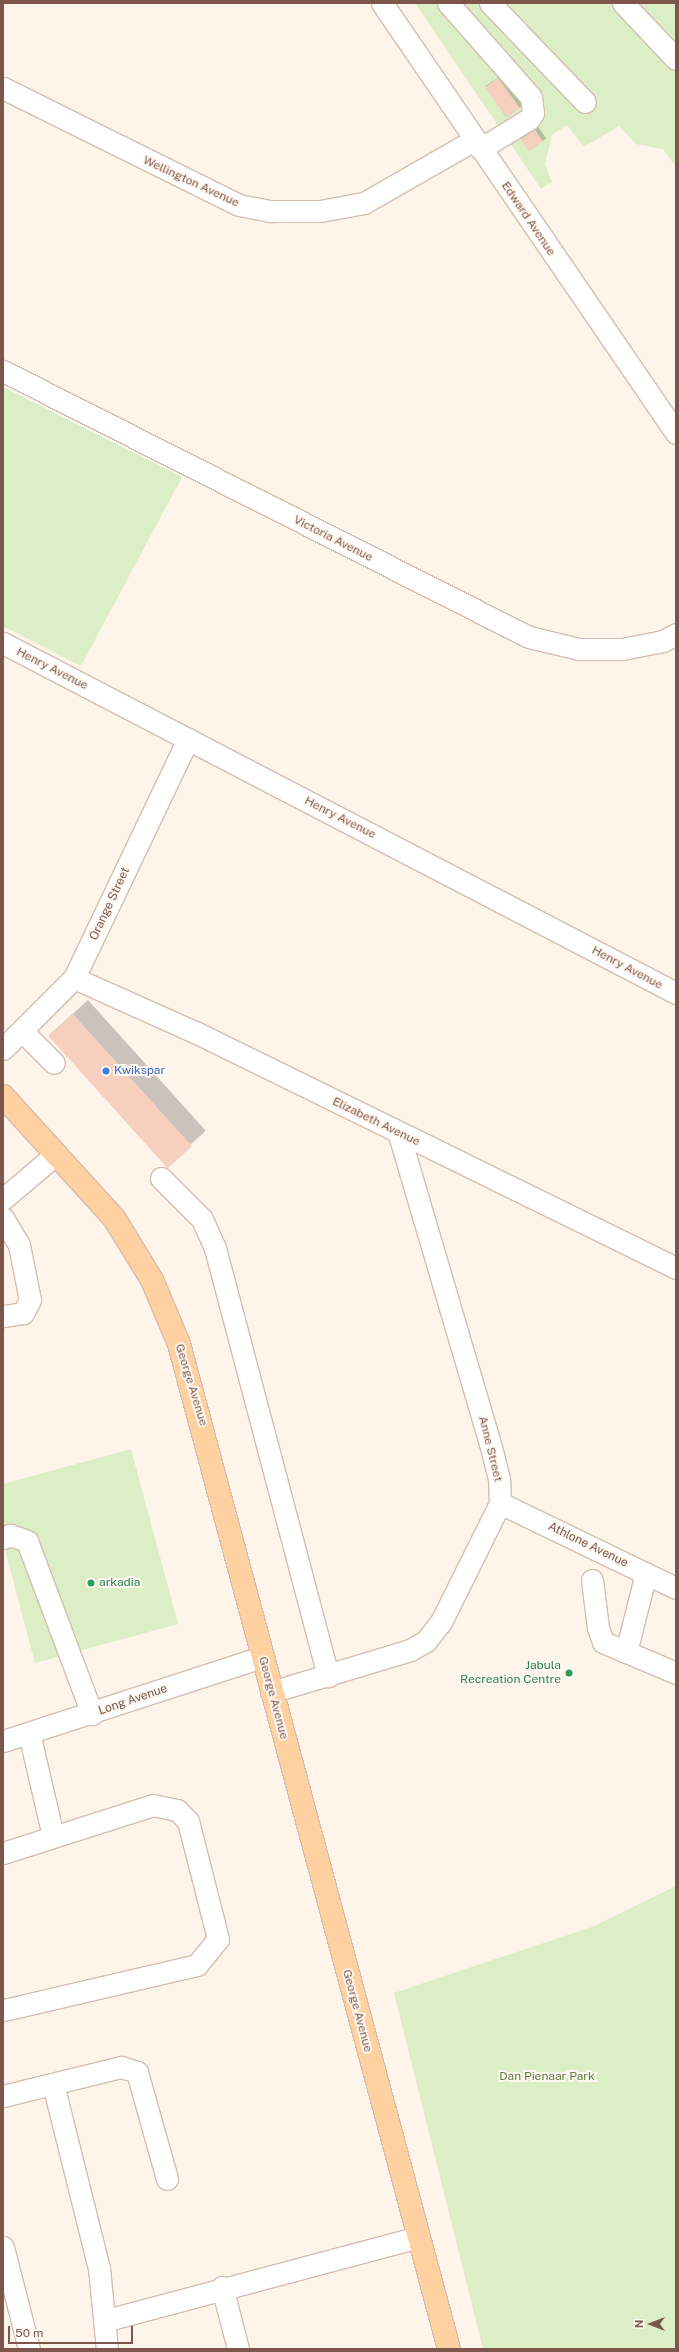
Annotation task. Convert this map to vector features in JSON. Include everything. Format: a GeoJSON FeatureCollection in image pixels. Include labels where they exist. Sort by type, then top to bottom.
{"type":"FeatureCollection","features":[{"type":"Feature","properties":{"kind":"main road","name":"George Avenue"},"geometry":{"type":"LineString","coordinates":[[5,1101],[114,1218],[166,1309],[198,1405],[271,1692],[449,2349]]}},
{"type":"Feature","properties":{"kind":"street","name":"Edward Avenue"},"geometry":{"type":"LineString","coordinates":[[382,3],[477,145],[676,433]]}},
{"type":"Feature","properties":{"kind":"street","name":"Wellington Avenue"},"geometry":{"type":"LineString","coordinates":[[3,88],[239,205],[271,211],[320,211],[364,203],[529,119],[533,113],[532,101],[522,84],[448,3]]}},
{"type":"Feature","properties":{"kind":"street"},"geometry":{"type":"LineString","coordinates":[[490,3],[585,102]]}},
{"type":"Feature","properties":{"kind":"street"},"geometry":{"type":"LineString","coordinates":[[623,3],[676,59]]}},
{"type":"Feature","properties":{"kind":"street","name":"Victoria Avenue"},"geometry":{"type":"LineString","coordinates":[[3,371],[529,637],[579,649],[622,649],[663,641],[676,634]]}},
{"type":"Feature","properties":{"kind":"street","name":"Henry Avenue"},"geometry":{"type":"LineString","coordinates":[[3,643],[676,993]]}},
{"type":"Feature","properties":{"kind":"street","name":"Orange Street"},"geometry":{"type":"LineString","coordinates":[[3,1049],[74,978],[188,739]]}},
{"type":"Feature","properties":{"kind":"street","name":"Elizabeth Avenue"},"geometry":{"type":"LineString","coordinates":[[74,978],[195,1032],[398,1134],[676,1268]]}},
{"type":"Feature","properties":{"kind":"street"},"geometry":{"type":"LineString","coordinates":[[22,1031],[54,1063]]}},
{"type":"Feature","properties":{"kind":"street","name":"Anne Street"},"geometry":{"type":"LineString","coordinates":[[271,1692],[410,1650],[432,1636],[500,1503],[499,1479],[491,1448],[398,1134]]}},
{"type":"Feature","properties":{"kind":"street"},"geometry":{"type":"LineString","coordinates":[[3,1199],[56,1154]]}},
{"type":"Feature","properties":{"kind":"street"},"geometry":{"type":"LineString","coordinates":[[161,1178],[202,1219],[215,1248],[328,1676]]}},
{"type":"Feature","properties":{"kind":"street"},"geometry":{"type":"LineString","coordinates":[[3,1218],[19,1245],[30,1300],[23,1313],[3,1316]]}},
{"type":"Feature","properties":{"kind":"street","name":"Athlone Avenue"},"geometry":{"type":"LineString","coordinates":[[500,1503],[676,1588]]}},
{"type":"Feature","properties":{"kind":"street"},"geometry":{"type":"LineString","coordinates":[[3,1538],[10,1535],[27,1541],[92,1714]]}},
{"type":"Feature","properties":{"kind":"street"},"geometry":{"type":"LineString","coordinates":[[626,1652],[646,1573]]}},
{"type":"Feature","properties":{"kind":"street"},"geometry":{"type":"LineString","coordinates":[[592,1580],[599,1635],[603,1642],[676,1672]]}},
{"type":"Feature","properties":{"kind":"street","name":"Long Avenue"},"geometry":{"type":"LineString","coordinates":[[3,1742],[262,1657]]}},
{"type":"Feature","properties":{"kind":"street"},"geometry":{"type":"LineString","coordinates":[[29,1733],[53,1836]]}},
{"type":"Feature","properties":{"kind":"street"},"geometry":{"type":"LineString","coordinates":[[3,1853],[153,1805],[177,1810],[188,1821],[218,1939],[197,1965],[3,2010]]}},
{"type":"Feature","properties":{"kind":"street"},"geometry":{"type":"LineString","coordinates":[[3,2096],[121,2067],[137,2072],[167,2179]]}},
{"type":"Feature","properties":{"kind":"street"},"geometry":{"type":"LineString","coordinates":[[53,2084],[99,2268],[107,2320],[107,2349]]}},
{"type":"Feature","properties":{"kind":"street"},"geometry":{"type":"LineString","coordinates":[[107,2320],[222,2287],[418,2237]]}},
{"type":"Feature","properties":{"kind":"street"},"geometry":{"type":"LineString","coordinates":[[3,2247],[29,2349]]}},
{"type":"Feature","properties":{"kind":"street"},"geometry":{"type":"LineString","coordinates":[[222,2287],[238,2349]]}},
{"type":"Feature","properties":{"kind":"green space"},"geometry":{"type":"Polygon","coordinates":[[[415,3],[676,3],[676,167],[663,149],[636,144],[619,126],[584,147],[567,125],[552,135],[545,164],[552,182],[541,189],[415,3]]]}},
{"type":"Feature","properties":{"kind":"green space"},"geometry":{"type":"Polygon","coordinates":[[[3,387],[182,477],[81,666],[3,626],[3,387]]]}},
{"type":"Feature","properties":{"kind":"green space","name":"arkadia"},"geometry":{"type":"Polygon","coordinates":[[[131,1449],[178,1624],[35,1663],[3,1542],[3,1484],[131,1449]]]}},
{"type":"Feature","properties":{"kind":"green space","name":"Dan Pienaar Park"},"geometry":{"type":"Polygon","coordinates":[[[676,1886],[676,2349],[483,2349],[394,1993],[592,1927],[676,1886]]]}},
{"type":"Feature","properties":{"kind":"building"},"geometry":{"type":"Polygon","coordinates":[[[498,78],[520,108],[507,117],[485,87],[498,78]]]}},
{"type":"Feature","properties":{"kind":"building"},"geometry":{"type":"Polygon","coordinates":[[[535,130],[543,142],[529,151],[521,140],[535,130]]]}},
{"type":"Feature","properties":{"kind":"building"},"geometry":{"type":"Polygon","coordinates":[[[73,1014],[192,1146],[168,1168],[48,1036],[73,1014]]]}},
{"type":"Feature","properties":{"kind":"place","name":"Kwikspar"},"geometry":{"type":"Point","coordinates":[106,1071]}},
{"type":"Feature","properties":{"kind":"place","name":"arkadia"},"geometry":{"type":"Point","coordinates":[91,1583]}},
{"type":"Feature","properties":{"kind":"place","name":"Jabula Recreation Centre"},"geometry":{"type":"Point","coordinates":[569,1673]}}]}
